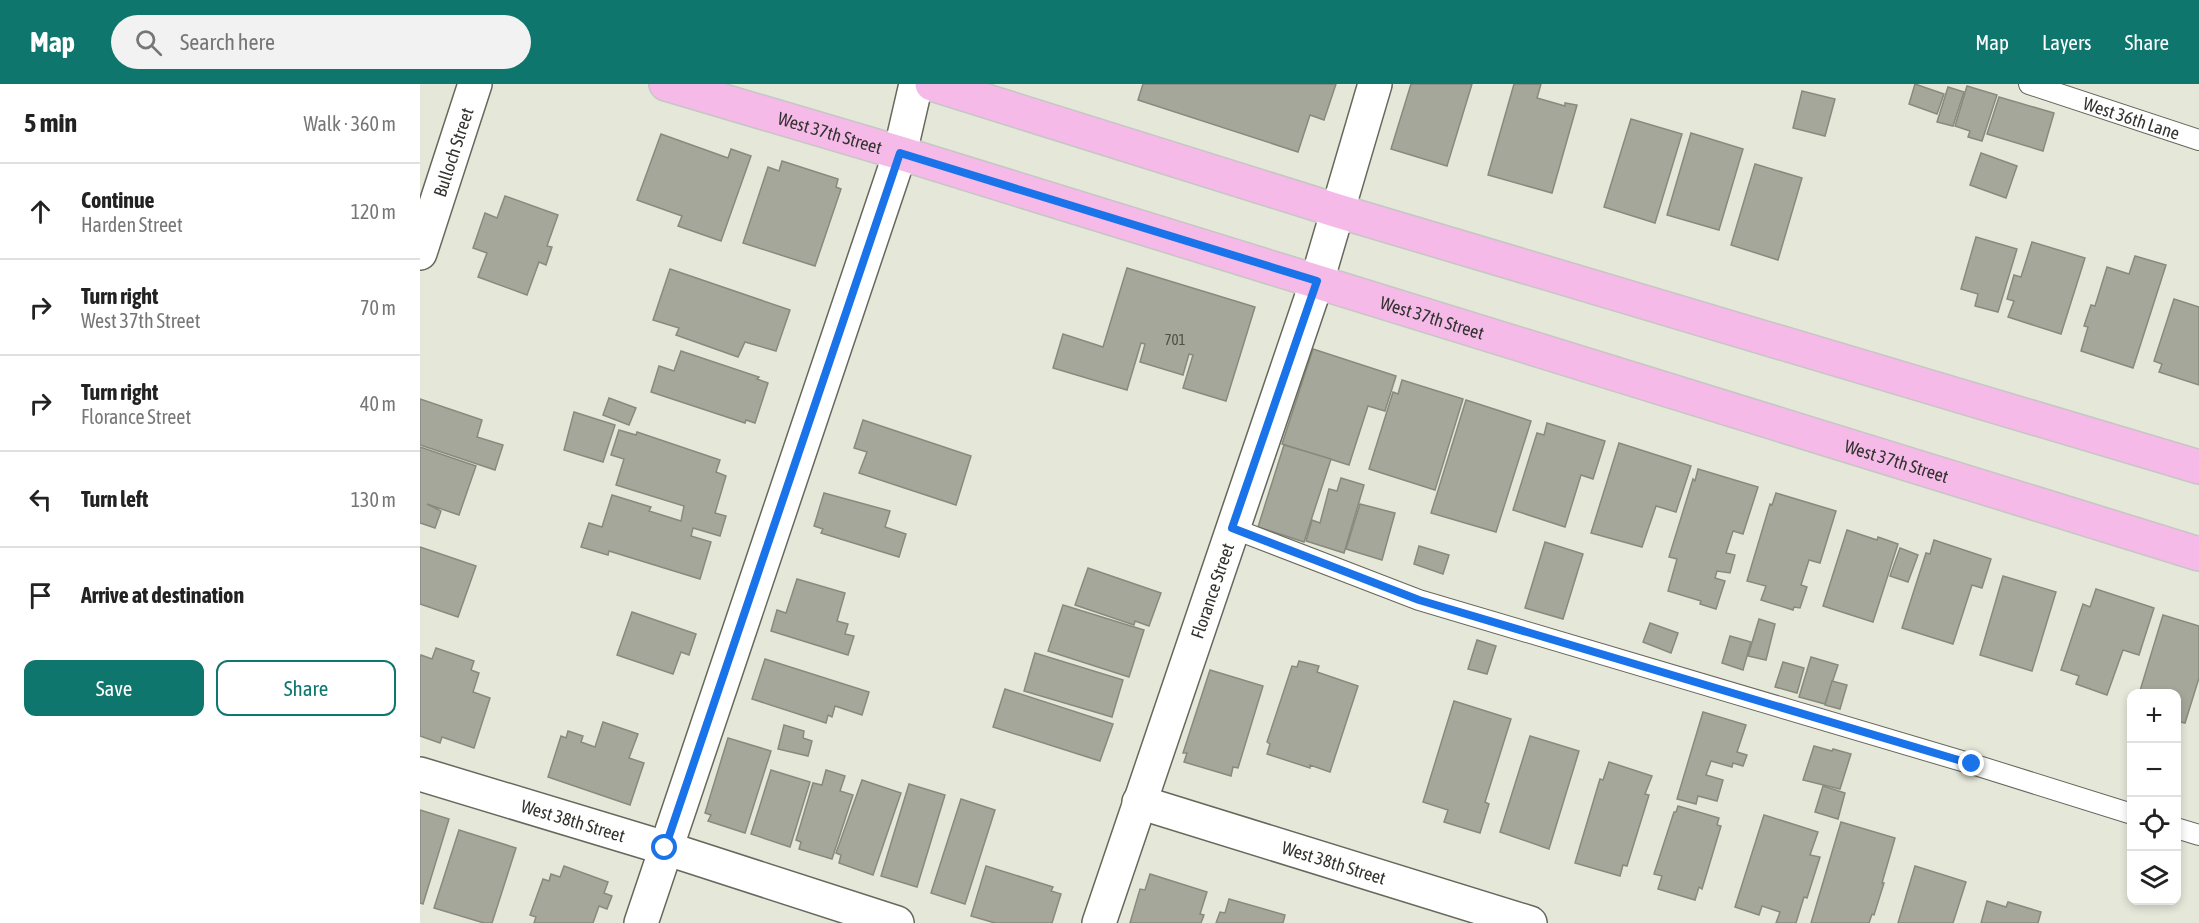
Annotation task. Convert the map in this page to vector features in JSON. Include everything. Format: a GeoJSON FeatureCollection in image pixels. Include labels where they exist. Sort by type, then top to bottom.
{"type":"FeatureCollection","features":[{"type":"Feature","properties":{"kind":"main road","name":"West 37th Street"},"geometry":{"type":"LineString","coordinates":[[666,84],[900,153],[2199,554]]}},
{"type":"Feature","properties":{"kind":"main road"},"geometry":{"type":"LineString","coordinates":[[932,84],[1338,211],[2199,467]]}},
{"type":"Feature","properties":{"kind":"street","name":"Bulloch Street"},"geometry":{"type":"LineString","coordinates":[[420,254],[475,84]]}},
{"type":"Feature","properties":{"kind":"street"},"geometry":{"type":"LineString","coordinates":[[641,923],[900,153],[916,84]]}},
{"type":"Feature","properties":{"kind":"street","name":"Florance Street"},"geometry":{"type":"LineString","coordinates":[[1099,923],[1317,281],[1375,84]]}},
{"type":"Feature","properties":{"kind":"street","name":"West 38th Street"},"geometry":{"type":"LineString","coordinates":[[420,774],[665,848],[897,923]]}},
{"type":"Feature","properties":{"kind":"street","name":"West 38th Street"},"geometry":{"type":"LineString","coordinates":[[1139,802],[1530,923]]}},
{"type":"Feature","properties":{"kind":"lane","name":"West 36th Lane"},"geometry":{"type":"LineString","coordinates":[[2029,84],[2199,140]]}},
{"type":"Feature","properties":{"kind":"lane"},"geometry":{"type":"LineString","coordinates":[[1232,528],[1419,600],[1972,764],[2127,812]]}},
{"type":"Feature","properties":{"kind":"lane"},"geometry":{"type":"LineString","coordinates":[[2181,830],[2199,835]]}},
{"type":"Feature","properties":{"kind":"building"},"geometry":{"type":"Polygon","coordinates":[[[1143,84],[1336,84],[1324,120],[1310,115],[1298,152],[1138,100],[1143,84]]]}},
{"type":"Feature","properties":{"kind":"building"},"geometry":{"type":"Polygon","coordinates":[[[1411,84],[1472,84],[1447,166],[1391,149],[1411,84]]]}},
{"type":"Feature","properties":{"kind":"building"},"geometry":{"type":"Polygon","coordinates":[[[1514,84],[1541,84],[1537,98],[1565,106],[1565,103],[1577,105],[1552,193],[1488,175],[1514,84]]]}},
{"type":"Feature","properties":{"kind":"building"},"geometry":{"type":"Polygon","coordinates":[[[1915,84],[1944,94],[1937,114],[1909,104],[1915,84]]]}},
{"type":"Feature","properties":{"kind":"building"},"geometry":{"type":"Polygon","coordinates":[[[1967,86],[1997,95],[1982,141],[1968,137],[1970,131],[1955,126],[1967,86]]]}},
{"type":"Feature","properties":{"kind":"building"},"geometry":{"type":"Polygon","coordinates":[[[1948,87],[1964,92],[1953,126],[1937,122],[1948,87]]]}},
{"type":"Feature","properties":{"kind":"building"},"geometry":{"type":"Polygon","coordinates":[[[1802,91],[1835,99],[1825,136],[1793,128],[1802,91]]]}},
{"type":"Feature","properties":{"kind":"building"},"geometry":{"type":"Polygon","coordinates":[[[1999,97],[2054,113],[2043,151],[1987,134],[1999,97]]]}},
{"type":"Feature","properties":{"kind":"building"},"geometry":{"type":"Polygon","coordinates":[[[1631,119],[1682,134],[1655,223],[1604,207],[1631,119]]]}},
{"type":"Feature","properties":{"kind":"building"},"geometry":{"type":"Polygon","coordinates":[[[1691,133],[1743,149],[1719,230],[1667,215],[1691,133]]]}},
{"type":"Feature","properties":{"kind":"building"},"geometry":{"type":"Polygon","coordinates":[[[661,134],[728,158],[731,149],[751,156],[721,241],[678,226],[682,216],[637,200],[661,134]]]}},
{"type":"Feature","properties":{"kind":"building"},"geometry":{"type":"Polygon","coordinates":[[[1981,153],[2017,166],[2006,198],[1970,185],[1981,153]]]}},
{"type":"Feature","properties":{"kind":"building"},"geometry":{"type":"Polygon","coordinates":[[[782,161],[838,179],[836,187],[841,189],[815,266],[743,243],[768,167],[779,171],[782,161]]]}},
{"type":"Feature","properties":{"kind":"building"},"geometry":{"type":"Polygon","coordinates":[[[1755,164],[1802,178],[1778,260],[1731,245],[1755,164]]]}},
{"type":"Feature","properties":{"kind":"building"},"geometry":{"type":"Polygon","coordinates":[[[505,196],[558,215],[547,246],[552,247],[546,265],[539,262],[527,295],[478,277],[487,253],[473,248],[485,213],[497,218],[505,196]]]}},
{"type":"Feature","properties":{"kind":"building"},"geometry":{"type":"Polygon","coordinates":[[[1976,237],[2017,249],[1998,312],[1975,306],[1978,294],[1961,289],[1976,237]]]}},
{"type":"Feature","properties":{"kind":"building"},"geometry":{"type":"Polygon","coordinates":[[[2032,242],[2085,258],[2061,334],[2008,317],[2014,301],[2007,299],[2014,275],[2021,277],[2032,242]]]}},
{"type":"Feature","properties":{"kind":"building"},"geometry":{"type":"Polygon","coordinates":[[[2135,256],[2166,265],[2133,368],[2081,351],[2088,327],[2084,326],[2091,305],[2095,306],[2107,267],[2129,274],[2135,256]]]}},
{"type":"Feature","properties":{"kind":"building"},"geometry":{"type":"Polygon","coordinates":[[[1127,268],[1255,307],[1226,401],[1183,388],[1193,355],[1189,354],[1183,375],[1140,362],[1145,344],[1141,343],[1127,390],[1053,368],[1063,334],[1103,347],[1127,268]]]}},
{"type":"Feature","properties":{"kind":"building"},"geometry":{"type":"Polygon","coordinates":[[[670,269],[790,310],[776,351],[745,342],[738,357],[676,335],[679,328],[653,320],[670,269]]]}},
{"type":"Feature","properties":{"kind":"building"},"geometry":{"type":"Polygon","coordinates":[[[2174,299],[2199,307],[2199,385],[2159,372],[2162,364],[2154,361],[2174,299]]]}},
{"type":"Feature","properties":{"kind":"building"},"geometry":{"type":"Polygon","coordinates":[[[1313,349],[1396,376],[1385,411],[1368,406],[1349,465],[1282,444],[1313,349]]]}},
{"type":"Feature","properties":{"kind":"building"},"geometry":{"type":"Polygon","coordinates":[[[681,351],[759,377],[757,379],[768,383],[755,423],[746,420],[745,423],[651,392],[659,366],[674,371],[681,351]]]}},
{"type":"Feature","properties":{"kind":"building"},"geometry":{"type":"Polygon","coordinates":[[[1402,380],[1463,399],[1435,490],[1369,469],[1393,392],[1398,394],[1402,380]]]}},
{"type":"Feature","properties":{"kind":"building"},"geometry":{"type":"Polygon","coordinates":[[[609,398],[636,408],[629,425],[603,415],[609,398]]]}},
{"type":"Feature","properties":{"kind":"building"},"geometry":{"type":"Polygon","coordinates":[[[420,399],[482,420],[477,437],[503,445],[495,470],[420,445],[420,399]]]}},
{"type":"Feature","properties":{"kind":"building"},"geometry":{"type":"Polygon","coordinates":[[[1466,400],[1531,421],[1496,532],[1431,513],[1466,400]]]}},
{"type":"Feature","properties":{"kind":"building"},"geometry":{"type":"Polygon","coordinates":[[[574,412],[615,425],[603,462],[564,450],[574,412]]]}},
{"type":"Feature","properties":{"kind":"building"},"geometry":{"type":"Polygon","coordinates":[[[863,420],[971,456],[956,505],[859,473],[867,452],[854,448],[863,420]]]}},
{"type":"Feature","properties":{"kind":"building"},"geometry":{"type":"Polygon","coordinates":[[[1547,423],[1605,441],[1593,479],[1581,475],[1565,527],[1513,510],[1537,433],[1544,435],[1547,423]]]}},
{"type":"Feature","properties":{"kind":"building"},"geometry":{"type":"Polygon","coordinates":[[[619,430],[636,435],[637,432],[720,460],[716,472],[726,476],[715,513],[726,516],[720,536],[693,528],[691,536],[711,542],[700,579],[609,551],[608,555],[581,547],[589,523],[602,527],[612,495],[651,507],[649,511],[681,521],[684,506],[616,485],[624,459],[611,455],[619,430]]]}},
{"type":"Feature","properties":{"kind":"building"},"geometry":{"type":"Polygon","coordinates":[[[1619,443],[1691,466],[1676,512],[1656,506],[1642,547],[1591,533],[1619,443]]]}},
{"type":"Feature","properties":{"kind":"building"},"geometry":{"type":"Polygon","coordinates":[[[1284,445],[1331,459],[1304,542],[1258,527],[1284,445]]]}},
{"type":"Feature","properties":{"kind":"building"},"geometry":{"type":"Polygon","coordinates":[[[420,447],[476,466],[459,515],[427,504],[441,511],[435,528],[420,523],[420,447]]]}},
{"type":"Feature","properties":{"kind":"building"},"geometry":{"type":"Polygon","coordinates":[[[1698,469],[1758,487],[1743,534],[1733,531],[1726,553],[1735,555],[1730,573],[1717,571],[1715,578],[1725,581],[1716,609],[1700,604],[1701,601],[1668,591],[1677,559],[1669,557],[1698,469]]]}},
{"type":"Feature","properties":{"kind":"building"},"geometry":{"type":"Polygon","coordinates":[[[1341,478],[1364,485],[1344,553],[1306,541],[1312,520],[1320,523],[1329,489],[1337,491],[1341,478]]]}},
{"type":"Feature","properties":{"kind":"building"},"geometry":{"type":"Polygon","coordinates":[[[824,493],[890,511],[885,527],[906,534],[899,557],[821,533],[823,529],[814,526],[824,493]]]}},
{"type":"Feature","properties":{"kind":"building"},"geometry":{"type":"Polygon","coordinates":[[[1776,493],[1836,511],[1820,563],[1809,560],[1801,585],[1807,587],[1800,608],[1794,607],[1793,610],[1761,600],[1766,586],[1747,581],[1770,504],[1772,505],[1776,493]]]}},
{"type":"Feature","properties":{"kind":"building"},"geometry":{"type":"Polygon","coordinates":[[[1360,504],[1395,513],[1382,560],[1346,549],[1360,504]]]}},
{"type":"Feature","properties":{"kind":"building"},"geometry":{"type":"Polygon","coordinates":[[[1847,530],[1898,544],[1873,622],[1823,606],[1847,530]]]}},
{"type":"Feature","properties":{"kind":"building"},"geometry":{"type":"Polygon","coordinates":[[[1934,540],[1991,559],[1982,588],[1972,585],[1953,644],[1902,628],[1926,553],[1930,554],[1934,540]]]}},
{"type":"Feature","properties":{"kind":"building"},"geometry":{"type":"Polygon","coordinates":[[[1545,542],[1583,554],[1563,619],[1525,608],[1545,542]]]}},
{"type":"Feature","properties":{"kind":"building"},"geometry":{"type":"Polygon","coordinates":[[[1419,546],[1449,555],[1443,574],[1414,564],[1419,546]]]}},
{"type":"Feature","properties":{"kind":"building"},"geometry":{"type":"Polygon","coordinates":[[[420,547],[476,566],[458,617],[420,604],[420,547]]]}},
{"type":"Feature","properties":{"kind":"building"},"geometry":{"type":"Polygon","coordinates":[[[1900,548],[1918,555],[1908,582],[1890,576],[1900,548]]]}},
{"type":"Feature","properties":{"kind":"building"},"geometry":{"type":"Polygon","coordinates":[[[1088,568],[1161,593],[1149,626],[1135,621],[1134,625],[1075,605],[1088,568]]]}},
{"type":"Feature","properties":{"kind":"building"},"geometry":{"type":"Polygon","coordinates":[[[2003,576],[2056,592],[2032,671],[1980,655],[2003,576]]]}},
{"type":"Feature","properties":{"kind":"building"},"geometry":{"type":"Polygon","coordinates":[[[797,579],[845,593],[837,621],[848,624],[845,634],[854,636],[848,655],[771,631],[777,610],[786,613],[797,579]]]}},
{"type":"Feature","properties":{"kind":"building"},"geometry":{"type":"Polygon","coordinates":[[[2096,589],[2154,608],[2139,655],[2123,650],[2107,695],[2076,684],[2079,676],[2061,670],[2083,604],[2090,607],[2096,589]]]}},
{"type":"Feature","properties":{"kind":"building"},"geometry":{"type":"Polygon","coordinates":[[[1063,605],[1144,630],[1129,677],[1048,651],[1063,605]]]}},
{"type":"Feature","properties":{"kind":"building"},"geometry":{"type":"Polygon","coordinates":[[[632,612],[696,634],[689,655],[681,652],[673,674],[617,655],[632,612]]]}},
{"type":"Feature","properties":{"kind":"building"},"geometry":{"type":"Polygon","coordinates":[[[2163,615],[2199,626],[2199,678],[2185,723],[2181,722],[2181,689],[2141,689],[2163,615]]]}},
{"type":"Feature","properties":{"kind":"building"},"geometry":{"type":"Polygon","coordinates":[[[1759,619],[1775,624],[1766,660],[1748,656],[1759,619]]]}},
{"type":"Feature","properties":{"kind":"building"},"geometry":{"type":"Polygon","coordinates":[[[1650,623],[1678,633],[1671,653],[1643,642],[1650,623]]]}},
{"type":"Feature","properties":{"kind":"building"},"geometry":{"type":"Polygon","coordinates":[[[1730,636],[1751,642],[1743,670],[1722,663],[1730,636]]]}},
{"type":"Feature","properties":{"kind":"building"},"geometry":{"type":"Polygon","coordinates":[[[1477,640],[1496,646],[1487,674],[1468,669],[1477,640]]]}},
{"type":"Feature","properties":{"kind":"building"},"geometry":{"type":"Polygon","coordinates":[[[436,648],[474,661],[471,670],[479,673],[473,692],[490,698],[474,748],[442,737],[440,743],[420,736],[420,658],[421,655],[432,659],[436,648]]]}},
{"type":"Feature","properties":{"kind":"building"},"geometry":{"type":"Polygon","coordinates":[[[1035,653],[1123,680],[1112,717],[1024,691],[1035,653]]]}},
{"type":"Feature","properties":{"kind":"building"},"geometry":{"type":"Polygon","coordinates":[[[1811,657],[1838,665],[1825,704],[1799,697],[1811,657]]]}},
{"type":"Feature","properties":{"kind":"building"},"geometry":{"type":"Polygon","coordinates":[[[765,659],[869,692],[862,715],[835,706],[832,717],[828,715],[826,723],[752,699],[765,659]]]}},
{"type":"Feature","properties":{"kind":"building"},"geometry":{"type":"Polygon","coordinates":[[[1299,661],[1319,666],[1317,672],[1358,686],[1330,772],[1267,754],[1270,744],[1267,742],[1292,666],[1297,667],[1299,661]]]}},
{"type":"Feature","properties":{"kind":"building"},"geometry":{"type":"Polygon","coordinates":[[[1783,662],[1804,668],[1797,693],[1775,687],[1783,662]]]}},
{"type":"Feature","properties":{"kind":"building"},"geometry":{"type":"Polygon","coordinates":[[[1210,670],[1263,686],[1238,768],[1233,767],[1231,776],[1184,762],[1187,753],[1183,753],[1210,670]]]}},
{"type":"Feature","properties":{"kind":"building"},"geometry":{"type":"Polygon","coordinates":[[[1832,681],[1847,685],[1840,709],[1825,705],[1832,681]]]}},
{"type":"Feature","properties":{"kind":"building"},"geometry":{"type":"Polygon","coordinates":[[[1005,689],[1113,724],[1100,761],[993,727],[1005,689]]]}},
{"type":"Feature","properties":{"kind":"building"},"geometry":{"type":"Polygon","coordinates":[[[1454,701],[1511,719],[1485,802],[1489,804],[1480,833],[1444,822],[1448,810],[1423,802],[1454,701]]]}},
{"type":"Feature","properties":{"kind":"building"},"geometry":{"type":"Polygon","coordinates":[[[1703,712],[1746,725],[1737,752],[1747,755],[1743,766],[1733,763],[1732,767],[1711,761],[1706,775],[1723,780],[1717,801],[1698,796],[1696,804],[1677,799],[1703,712]]]}},
{"type":"Feature","properties":{"kind":"building"},"geometry":{"type":"Polygon","coordinates":[[[603,722],[638,734],[629,758],[644,763],[630,805],[548,777],[561,736],[566,738],[568,731],[583,736],[581,742],[595,747],[603,722]]]}},
{"type":"Feature","properties":{"kind":"building"},"geometry":{"type":"Polygon","coordinates":[[[784,725],[804,731],[803,738],[812,741],[808,756],[778,749],[784,725]]]}},
{"type":"Feature","properties":{"kind":"building"},"geometry":{"type":"Polygon","coordinates":[[[1530,736],[1579,751],[1549,849],[1500,832],[1530,736]]]}},
{"type":"Feature","properties":{"kind":"building"},"geometry":{"type":"Polygon","coordinates":[[[728,738],[771,751],[745,833],[708,821],[711,815],[705,813],[728,738]]]}},
{"type":"Feature","properties":{"kind":"building"},"geometry":{"type":"Polygon","coordinates":[[[1814,746],[1851,754],[1840,789],[1803,780],[1814,746]]]}},
{"type":"Feature","properties":{"kind":"building"},"geometry":{"type":"Polygon","coordinates":[[[1609,762],[1652,776],[1645,794],[1649,795],[1627,866],[1623,865],[1620,876],[1575,863],[1600,779],[1603,780],[1609,762]]]}},
{"type":"Feature","properties":{"kind":"building"},"geometry":{"type":"Polygon","coordinates":[[[771,770],[810,782],[790,847],[751,834],[771,770]]]}},
{"type":"Feature","properties":{"kind":"building"},"geometry":{"type":"Polygon","coordinates":[[[826,770],[845,776],[840,791],[853,795],[832,859],[799,849],[801,842],[796,840],[813,783],[822,785],[826,770]]]}},
{"type":"Feature","properties":{"kind":"building"},"geometry":{"type":"Polygon","coordinates":[[[862,780],[901,793],[873,875],[839,863],[841,855],[836,853],[862,780]]]}},
{"type":"Feature","properties":{"kind":"building"},"geometry":{"type":"Polygon","coordinates":[[[909,784],[945,795],[917,887],[881,876],[909,784]]]}},
{"type":"Feature","properties":{"kind":"building"},"geometry":{"type":"Polygon","coordinates":[[[1823,786],[1845,793],[1838,819],[1815,812],[1823,786]]]}},
{"type":"Feature","properties":{"kind":"building"},"geometry":{"type":"Polygon","coordinates":[[[961,799],[995,810],[965,904],[931,893],[961,799]]]}},
{"type":"Feature","properties":{"kind":"building"},"geometry":{"type":"Polygon","coordinates":[[[1678,806],[1719,818],[1717,825],[1721,826],[1702,889],[1699,887],[1695,900],[1658,889],[1662,876],[1654,874],[1678,806]]]}},
{"type":"Feature","properties":{"kind":"building"},"geometry":{"type":"Polygon","coordinates":[[[420,810],[449,819],[423,904],[420,903],[420,810]]]}},
{"type":"Feature","properties":{"kind":"building"},"geometry":{"type":"Polygon","coordinates":[[[1764,815],[1818,832],[1810,855],[1820,857],[1796,923],[1776,923],[1780,912],[1762,906],[1759,915],[1735,907],[1764,815]]]}},
{"type":"Feature","properties":{"kind":"building"},"geometry":{"type":"Polygon","coordinates":[[[1841,822],[1895,838],[1882,883],[1884,883],[1874,915],[1872,914],[1869,923],[1811,923],[1841,822]]]}},
{"type":"Feature","properties":{"kind":"building"},"geometry":{"type":"Polygon","coordinates":[[[459,830],[516,848],[492,923],[484,923],[434,908],[459,830]]]}},
{"type":"Feature","properties":{"kind":"building"},"geometry":{"type":"Polygon","coordinates":[[[564,866],[608,882],[604,893],[612,896],[607,909],[599,906],[593,923],[534,923],[536,917],[530,915],[543,879],[549,881],[551,874],[560,877],[564,866]]]}},
{"type":"Feature","properties":{"kind":"building"},"geometry":{"type":"Polygon","coordinates":[[[986,866],[1053,887],[1051,891],[1061,894],[1052,923],[995,923],[971,916],[986,866]]]}},
{"type":"Feature","properties":{"kind":"building"},"geometry":{"type":"Polygon","coordinates":[[[1915,866],[1966,882],[1953,923],[1898,923],[1915,866]]]}},
{"type":"Feature","properties":{"kind":"building"},"geometry":{"type":"Polygon","coordinates":[[[1150,874],[1207,892],[1200,914],[1204,915],[1201,923],[1130,923],[1140,889],[1145,890],[1150,874]]]}},
{"type":"Feature","properties":{"kind":"building"},"geometry":{"type":"Polygon","coordinates":[[[1229,899],[1285,915],[1283,923],[1216,923],[1220,912],[1225,913],[1229,899]]]}},
{"type":"Feature","properties":{"kind":"building"},"geometry":{"type":"Polygon","coordinates":[[[1987,901],[2006,907],[2008,902],[2041,912],[2038,923],[1981,923],[1987,901]]]}},
{"type":"Feature","properties":{"kind":"route"},"geometry":{"type":"LineString","coordinates":[[665,848],[900,153],[1317,281],[1232,528],[1419,600],[1972,764]]}}]}
